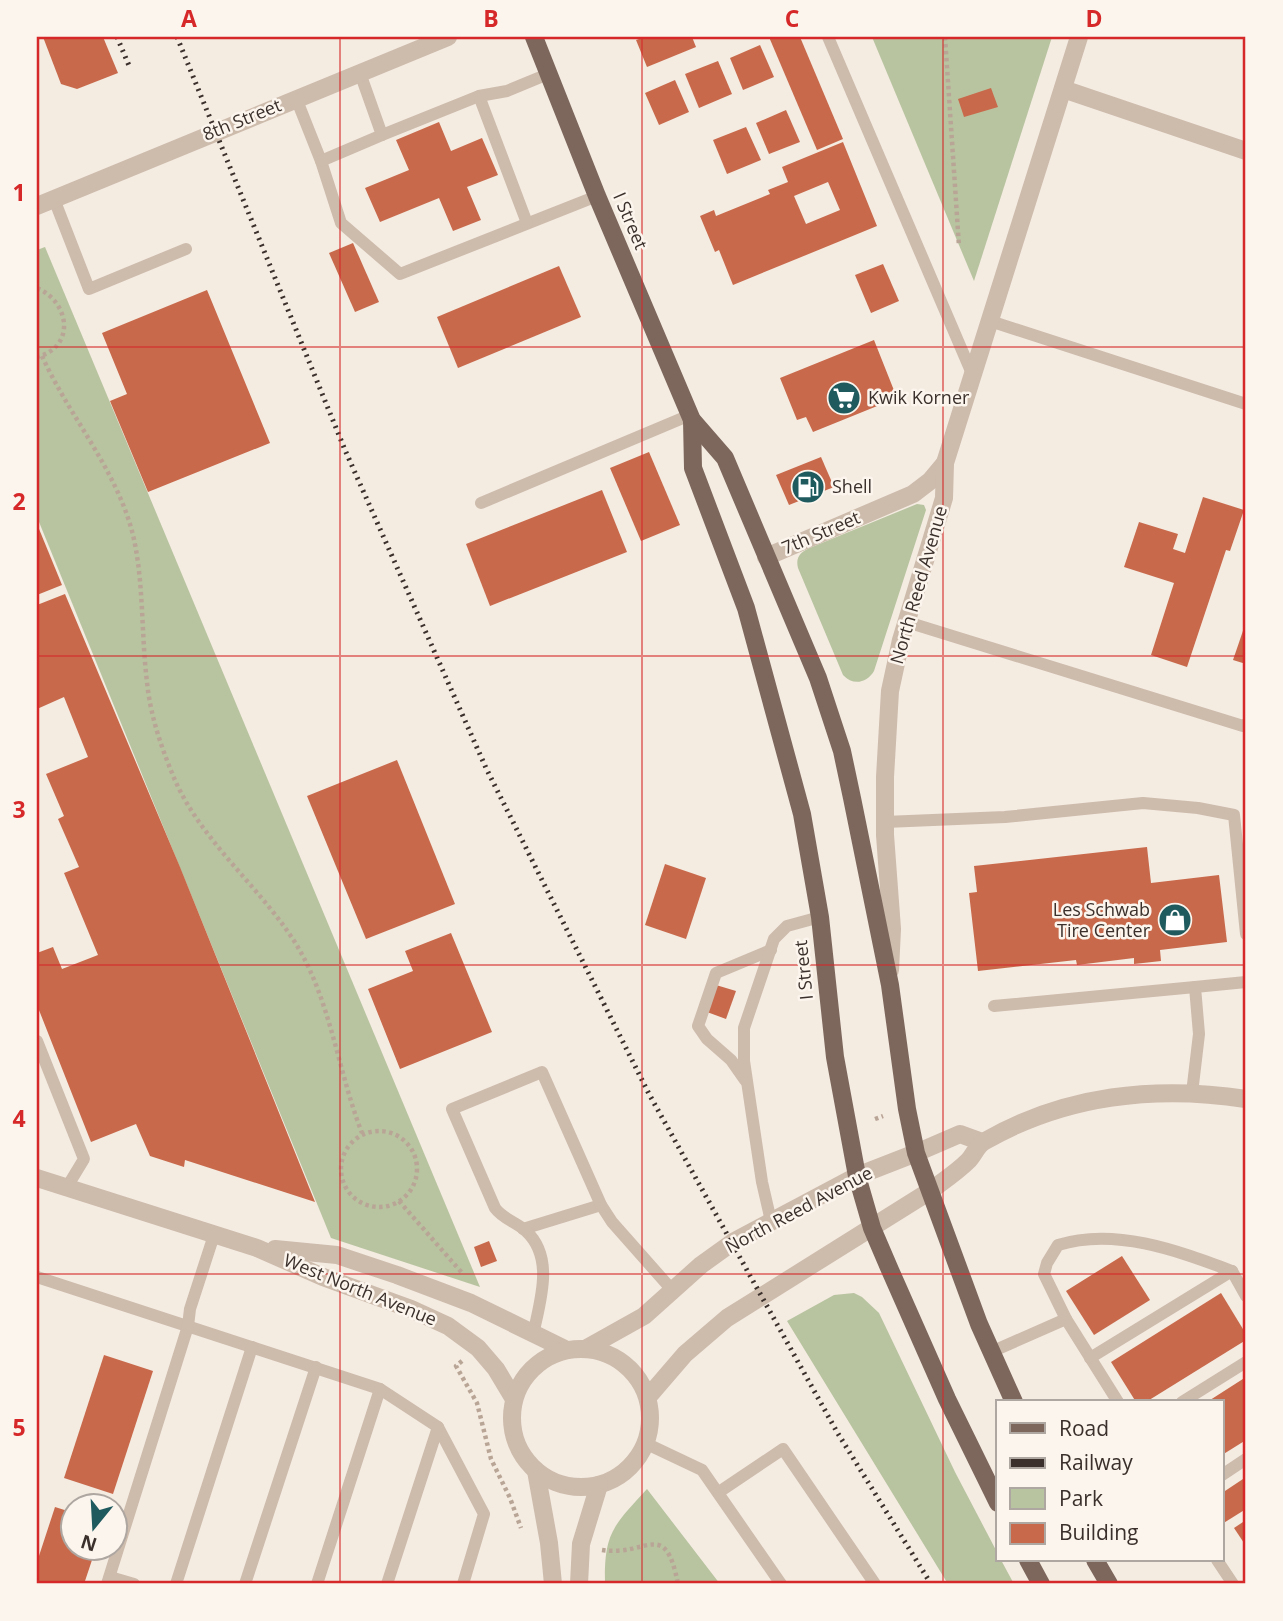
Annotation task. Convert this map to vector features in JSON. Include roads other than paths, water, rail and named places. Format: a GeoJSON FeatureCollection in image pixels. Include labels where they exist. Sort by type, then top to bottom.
{"type":"FeatureCollection","features":[{"type":"Feature","properties":{"kind":"main road","name":"I Street"},"geometry":{"type":"LineString","coordinates":[[534,37],[597,196],[691,417],[725,458],[818,678],[842,751],[890,985],[907,1109],[916,1153],[991,1352],[1012,1400]]}},
{"type":"Feature","properties":{"kind":"main road","name":"I Street"},"geometry":{"type":"LineString","coordinates":[[691,417],[693,468],[746,608],[802,814],[820,917],[835,1057],[857,1175],[872,1228],[947,1399],[996,1499]]}},
{"type":"Feature","properties":{"kind":"main road"},"geometry":{"type":"LineString","coordinates":[[1028,1562],[1041,1584]]}},
{"type":"Feature","properties":{"kind":"main road"},"geometry":{"type":"LineString","coordinates":[[1096,1562],[1109,1584]]}},
{"type":"Feature","properties":{"kind":"street","name":"8th Street"},"geometry":{"type":"LineString","coordinates":[[45,203],[448,37]]}},
{"type":"Feature","properties":{"kind":"street","name":"North Reed Avenue"},"geometry":{"type":"LineString","coordinates":[[890,985],[892,929],[885,822],[886,736],[890,691],[907,622],[944,499],[945,463],[1079,37]]}},
{"type":"Feature","properties":{"kind":"street"},"geometry":{"type":"LineString","coordinates":[[1063,89],[1246,151]]}},
{"type":"Feature","properties":{"kind":"street","name":"7th Street"},"geometry":{"type":"LineString","coordinates":[[766,556],[913,494],[930,481],[945,463]]}},
{"type":"Feature","properties":{"kind":"street"},"geometry":{"type":"LineString","coordinates":[[648,1397],[685,1354],[727,1318],[930,1191],[968,1161],[982,1142],[1052,1111],[1088,1100],[1154,1093],[1192,1093],[1246,1100]]}},
{"type":"Feature","properties":{"kind":"street","name":"North Reed Avenue"},"geometry":{"type":"LineString","coordinates":[[576,1350],[643,1315],[701,1265],[733,1242],[857,1175],[960,1135],[982,1142]]}},
{"type":"Feature","properties":{"kind":"street","name":"West North Avenue"},"geometry":{"type":"LineString","coordinates":[[37,1178],[257,1248],[448,1326],[478,1348],[496,1369],[514,1399]]}},
{"type":"Feature","properties":{"kind":"street","name":"West North Avenue"},"geometry":{"type":"LineString","coordinates":[[257,1248],[337,1255],[471,1303],[533,1335],[576,1350]]}},
{"type":"Feature","properties":{"kind":"street"},"geometry":{"type":"LineString","coordinates":[[576,1350],[602,1353],[619,1360],[632,1371],[648,1397],[650,1420],[641,1454],[630,1468],[615,1479],[599,1485],[582,1488],[566,1486],[536,1471],[525,1459],[512,1427],[514,1399],[528,1374],[550,1356],[576,1350]]}},
{"type":"Feature","properties":{"kind":"street"},"geometry":{"type":"LineString","coordinates":[[536,1471],[549,1542],[553,1584]]}},
{"type":"Feature","properties":{"kind":"street"},"geometry":{"type":"LineString","coordinates":[[579,1584],[581,1544],[599,1485]]}},
{"type":"Feature","properties":{"kind":"lane"},"geometry":{"type":"LineString","coordinates":[[828,37],[973,376]]}},
{"type":"Feature","properties":{"kind":"lane"},"geometry":{"type":"LineString","coordinates":[[360,73],[382,135]]}},
{"type":"Feature","properties":{"kind":"lane"},"geometry":{"type":"LineString","coordinates":[[321,161],[479,96],[508,91],[548,75]]}},
{"type":"Feature","properties":{"kind":"lane"},"geometry":{"type":"LineString","coordinates":[[479,96],[527,223]]}},
{"type":"Feature","properties":{"kind":"lane"},"geometry":{"type":"LineString","coordinates":[[296,98],[321,161],[341,223],[400,274],[597,196]]}},
{"type":"Feature","properties":{"kind":"lane"},"geometry":{"type":"LineString","coordinates":[[45,203],[89,289],[186,249]]}},
{"type":"Feature","properties":{"kind":"lane"},"geometry":{"type":"LineString","coordinates":[[990,321],[1246,404]]}},
{"type":"Feature","properties":{"kind":"lane"},"geometry":{"type":"LineString","coordinates":[[481,503],[691,417]]}},
{"type":"Feature","properties":{"kind":"lane"},"geometry":{"type":"LineString","coordinates":[[907,622],[1243,726],[1246,724]]}},
{"type":"Feature","properties":{"kind":"lane"},"geometry":{"type":"LineString","coordinates":[[885,822],[1005,817],[1143,803],[1185,806],[1234,815],[1246,934]]}},
{"type":"Feature","properties":{"kind":"lane"},"geometry":{"type":"LineString","coordinates":[[771,1221],[762,1182],[747,1083],[742,1041],[744,1028],[774,939],[787,926],[820,917]]}},
{"type":"Feature","properties":{"kind":"lane"},"geometry":{"type":"LineString","coordinates":[[747,1083],[731,1060],[700,1031],[699,1020],[716,973],[771,950]]}},
{"type":"Feature","properties":{"kind":"lane"},"geometry":{"type":"LineString","coordinates":[[994,1006],[1246,982]]}},
{"type":"Feature","properties":{"kind":"lane"},"geometry":{"type":"LineString","coordinates":[[1192,1093],[1199,1034],[1195,987]]}},
{"type":"Feature","properties":{"kind":"lane"},"geometry":{"type":"LineString","coordinates":[[37,1041],[84,1158],[67,1187]]}},
{"type":"Feature","properties":{"kind":"lane"},"geometry":{"type":"LineString","coordinates":[[533,1335],[543,1284],[543,1266],[535,1242],[523,1229],[495,1208],[452,1109],[542,1072],[601,1205],[612,1222],[673,1291]]}},
{"type":"Feature","properties":{"kind":"lane"},"geometry":{"type":"LineString","coordinates":[[523,1229],[601,1205]]}},
{"type":"Feature","properties":{"kind":"lane"},"geometry":{"type":"LineString","coordinates":[[134,1584],[109,1580],[214,1235]]}},
{"type":"Feature","properties":{"kind":"lane"},"geometry":{"type":"LineString","coordinates":[[1117,1400],[1066,1319],[1044,1274],[1058,1245],[1074,1240],[1112,1240],[1160,1246],[1232,1271],[1246,1296]]}},
{"type":"Feature","properties":{"kind":"lane"},"geometry":{"type":"LineString","coordinates":[[1090,1358],[1232,1271]]}},
{"type":"Feature","properties":{"kind":"lane"},"geometry":{"type":"LineString","coordinates":[[37,1277],[380,1389],[438,1427],[484,1514],[463,1584]]}},
{"type":"Feature","properties":{"kind":"lane"},"geometry":{"type":"LineString","coordinates":[[991,1352],[1066,1319]]}},
{"type":"Feature","properties":{"kind":"lane"},"geometry":{"type":"LineString","coordinates":[[176,1584],[252,1347]]}},
{"type":"Feature","properties":{"kind":"lane"},"geometry":{"type":"LineString","coordinates":[[1185,1400],[1246,1362]]}},
{"type":"Feature","properties":{"kind":"lane"},"geometry":{"type":"LineString","coordinates":[[245,1584],[316,1367]]}},
{"type":"Feature","properties":{"kind":"lane"},"geometry":{"type":"LineString","coordinates":[[317,1584],[380,1389]]}},
{"type":"Feature","properties":{"kind":"lane"},"geometry":{"type":"LineString","coordinates":[[387,1584],[438,1427]]}},
{"type":"Feature","properties":{"kind":"lane"},"geometry":{"type":"LineString","coordinates":[[645,1443],[702,1470],[781,1584]]}},
{"type":"Feature","properties":{"kind":"lane"},"geometry":{"type":"LineString","coordinates":[[719,1492],[783,1449],[875,1584]]}},
{"type":"Feature","properties":{"kind":"lane"},"geometry":{"type":"LineString","coordinates":[[1224,1474],[1246,1459]]}},
{"type":"Feature","properties":{"kind":"lane"},"geometry":{"type":"LineString","coordinates":[[1218,1562],[1233,1584]]}},
{"type":"Feature","properties":{"kind":"railway"},"geometry":{"type":"LineString","coordinates":[[117,37],[130,68]]}},
{"type":"Feature","properties":{"kind":"railway"},"geometry":{"type":"LineString","coordinates":[[177,37],[345,450],[486,768],[649,1094],[837,1432],[931,1584]]}},
{"type":"Feature","properties":{"kind":"place","name":"Kwik Korner"},"geometry":{"type":"Point","coordinates":[844,398]}},
{"type":"Feature","properties":{"kind":"place","name":"Shell"},"geometry":{"type":"Point","coordinates":[808,487]}},
{"type":"Feature","properties":{"kind":"place","name":"Les Schwab Tire Center"},"geometry":{"type":"Point","coordinates":[1175,920]}}]}
